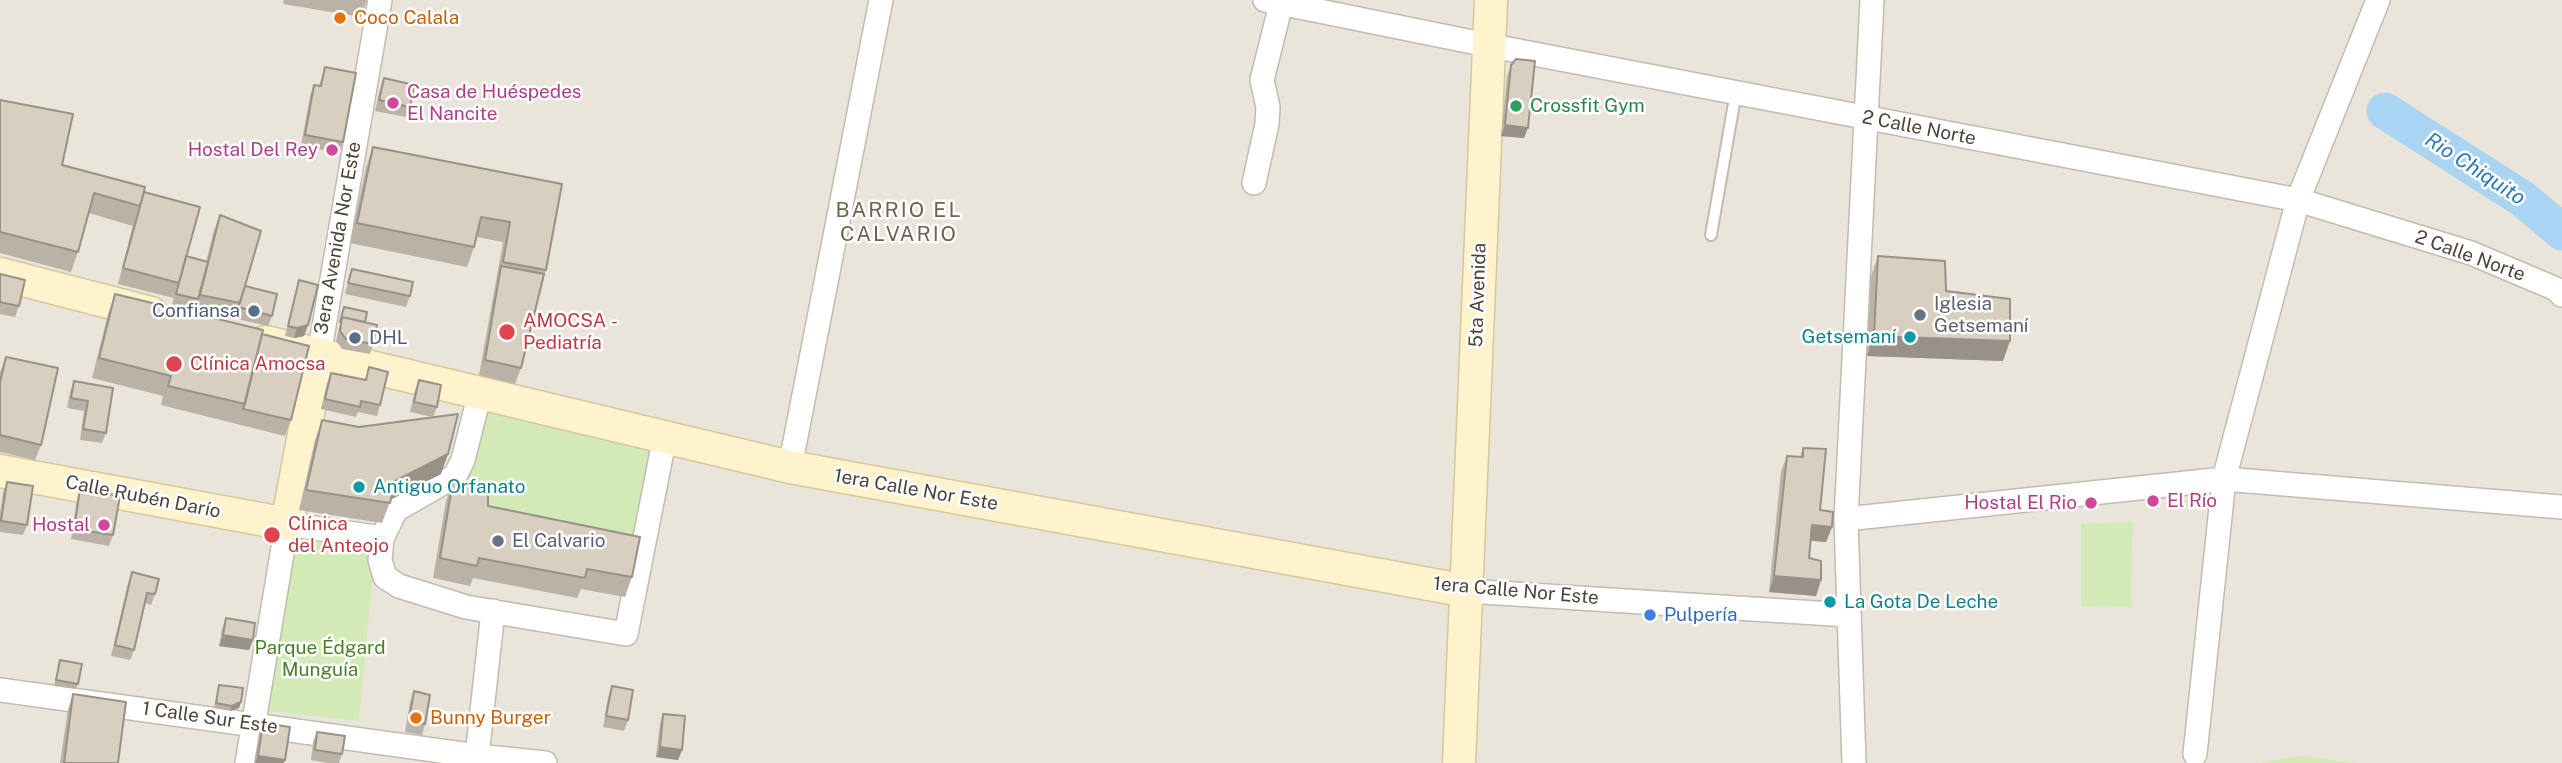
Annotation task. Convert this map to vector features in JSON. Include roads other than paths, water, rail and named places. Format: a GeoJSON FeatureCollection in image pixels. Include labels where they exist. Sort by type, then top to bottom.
{"type":"FeatureCollection","features":[{"type":"Feature","properties":{"kind":"street","name":"3era Avenida Nor Este"},"geometry":{"type":"LineString","coordinates":[[247,763],[380,0]]}},
{"type":"Feature","properties":{"kind":"street"},"geometry":{"type":"LineString","coordinates":[[790,467],[881,0]]}},
{"type":"Feature","properties":{"kind":"street","name":"5ta Avenida"},"geometry":{"type":"LineString","coordinates":[[1459,763],[1487,45],[1491,0]]}},
{"type":"Feature","properties":{"kind":"street"},"geometry":{"type":"LineString","coordinates":[[1854,763],[1847,615],[1846,519],[1872,0]]}},
{"type":"Feature","properties":{"kind":"street"},"geometry":{"type":"LineString","coordinates":[[2195,754],[2224,480],[2298,200],[2378,0]]}},
{"type":"Feature","properties":{"kind":"street"},"geometry":{"type":"LineString","coordinates":[[1254,183],[1267,124],[1268,107],[1262,80],[1273,2]]}},
{"type":"Feature","properties":{"kind":"street","name":"2 Calle Norte"},"geometry":{"type":"LineString","coordinates":[[1273,2],[2298,200],[2471,253],[2556,289],[2562,295]]}},
{"type":"Feature","properties":{"kind":"street"},"geometry":{"type":"LineString","coordinates":[[0,274],[173,318]]}},
{"type":"Feature","properties":{"kind":"street","name":"1era Calle Nor Este"},"geometry":{"type":"LineString","coordinates":[[239,335],[790,467],[1467,591],[1847,615]]}},
{"type":"Feature","properties":{"kind":"street"},"geometry":{"type":"LineString","coordinates":[[480,393],[463,460],[455,476],[396,510],[382,538],[380,559],[385,577],[398,586],[466,607],[626,634],[665,436]]}},
{"type":"Feature","properties":{"kind":"street","name":"Calle Rubén Darío"},"geometry":{"type":"LineString","coordinates":[[0,471],[287,524]]}},
{"type":"Feature","properties":{"kind":"street"},"geometry":{"type":"LineString","coordinates":[[1846,519],[2224,480],[2562,507]]}},
{"type":"Feature","properties":{"kind":"street"},"geometry":{"type":"LineString","coordinates":[[287,524],[382,538]]}},
{"type":"Feature","properties":{"kind":"street"},"geometry":{"type":"LineString","coordinates":[[477,756],[493,611]]}},
{"type":"Feature","properties":{"kind":"street","name":"1 Calle Sur Este"},"geometry":{"type":"LineString","coordinates":[[0,690],[545,763]]}},
{"type":"Feature","properties":{"kind":"lane"},"geometry":{"type":"LineString","coordinates":[[1711,235],[1736,92]]}},
{"type":"Feature","properties":{"kind":"waterway","name":"Rio Chiquito"},"geometry":{"type":"LineString","coordinates":[[2385,111],[2523,199],[2562,232]]}},
{"type":"Feature","properties":{"kind":"place","name":"Coco Calala"},"geometry":{"type":"Point","coordinates":[340,18]}},
{"type":"Feature","properties":{"kind":"place","name":"Casa de Huéspedes El Nancite"},"geometry":{"type":"Point","coordinates":[393,103]}},
{"type":"Feature","properties":{"kind":"place","name":"Crossfit Gym"},"geometry":{"type":"Point","coordinates":[1516,106]}},
{"type":"Feature","properties":{"kind":"place","name":"Hostal Del Rey"},"geometry":{"type":"Point","coordinates":[332,150]}},
{"type":"Feature","properties":{"kind":"place","name":"Confiansa"},"geometry":{"type":"Point","coordinates":[254,311]}},
{"type":"Feature","properties":{"kind":"place","name":"Iglesia Getsemaní"},"geometry":{"type":"Point","coordinates":[1920,315]}},
{"type":"Feature","properties":{"kind":"place","name":"AMOCSA - Pediatría"},"geometry":{"type":"Point","coordinates":[507,332]}},
{"type":"Feature","properties":{"kind":"place","name":"Getsemaní"},"geometry":{"type":"Point","coordinates":[1910,337]}},
{"type":"Feature","properties":{"kind":"place","name":"DHL"},"geometry":{"type":"Point","coordinates":[355,338]}},
{"type":"Feature","properties":{"kind":"place","name":"Clínica Amocsa"},"geometry":{"type":"Point","coordinates":[174,364]}},
{"type":"Feature","properties":{"kind":"place","name":"Antiguo Orfanato"},"geometry":{"type":"Point","coordinates":[359,487]}},
{"type":"Feature","properties":{"kind":"place","name":"El Río"},"geometry":{"type":"Point","coordinates":[2153,501]}},
{"type":"Feature","properties":{"kind":"place","name":"Hostal El Rio"},"geometry":{"type":"Point","coordinates":[2091,503]}},
{"type":"Feature","properties":{"kind":"place","name":"Hostal"},"geometry":{"type":"Point","coordinates":[104,525]}},
{"type":"Feature","properties":{"kind":"place","name":"Clínica del Anteojo"},"geometry":{"type":"Point","coordinates":[272,535]}},
{"type":"Feature","properties":{"kind":"place","name":"El Calvario"},"geometry":{"type":"Point","coordinates":[498,541]}},
{"type":"Feature","properties":{"kind":"place","name":"La Gota De Leche"},"geometry":{"type":"Point","coordinates":[1830,602]}},
{"type":"Feature","properties":{"kind":"place","name":"Pulpería"},"geometry":{"type":"Point","coordinates":[1650,615]}},
{"type":"Feature","properties":{"kind":"place","name":"Bunny Burger"},"geometry":{"type":"Point","coordinates":[416,718]}},
{"type":"Feature","properties":{"kind":"district","name":"BARRIO EL CALVARIO"},"geometry":{"type":"Point","coordinates":[899,223]}},
{"type":"Feature","properties":{"kind":"park label","name":"Parque Édgard Munguía"},"geometry":{"type":"Point","coordinates":[320,659]}}]}
